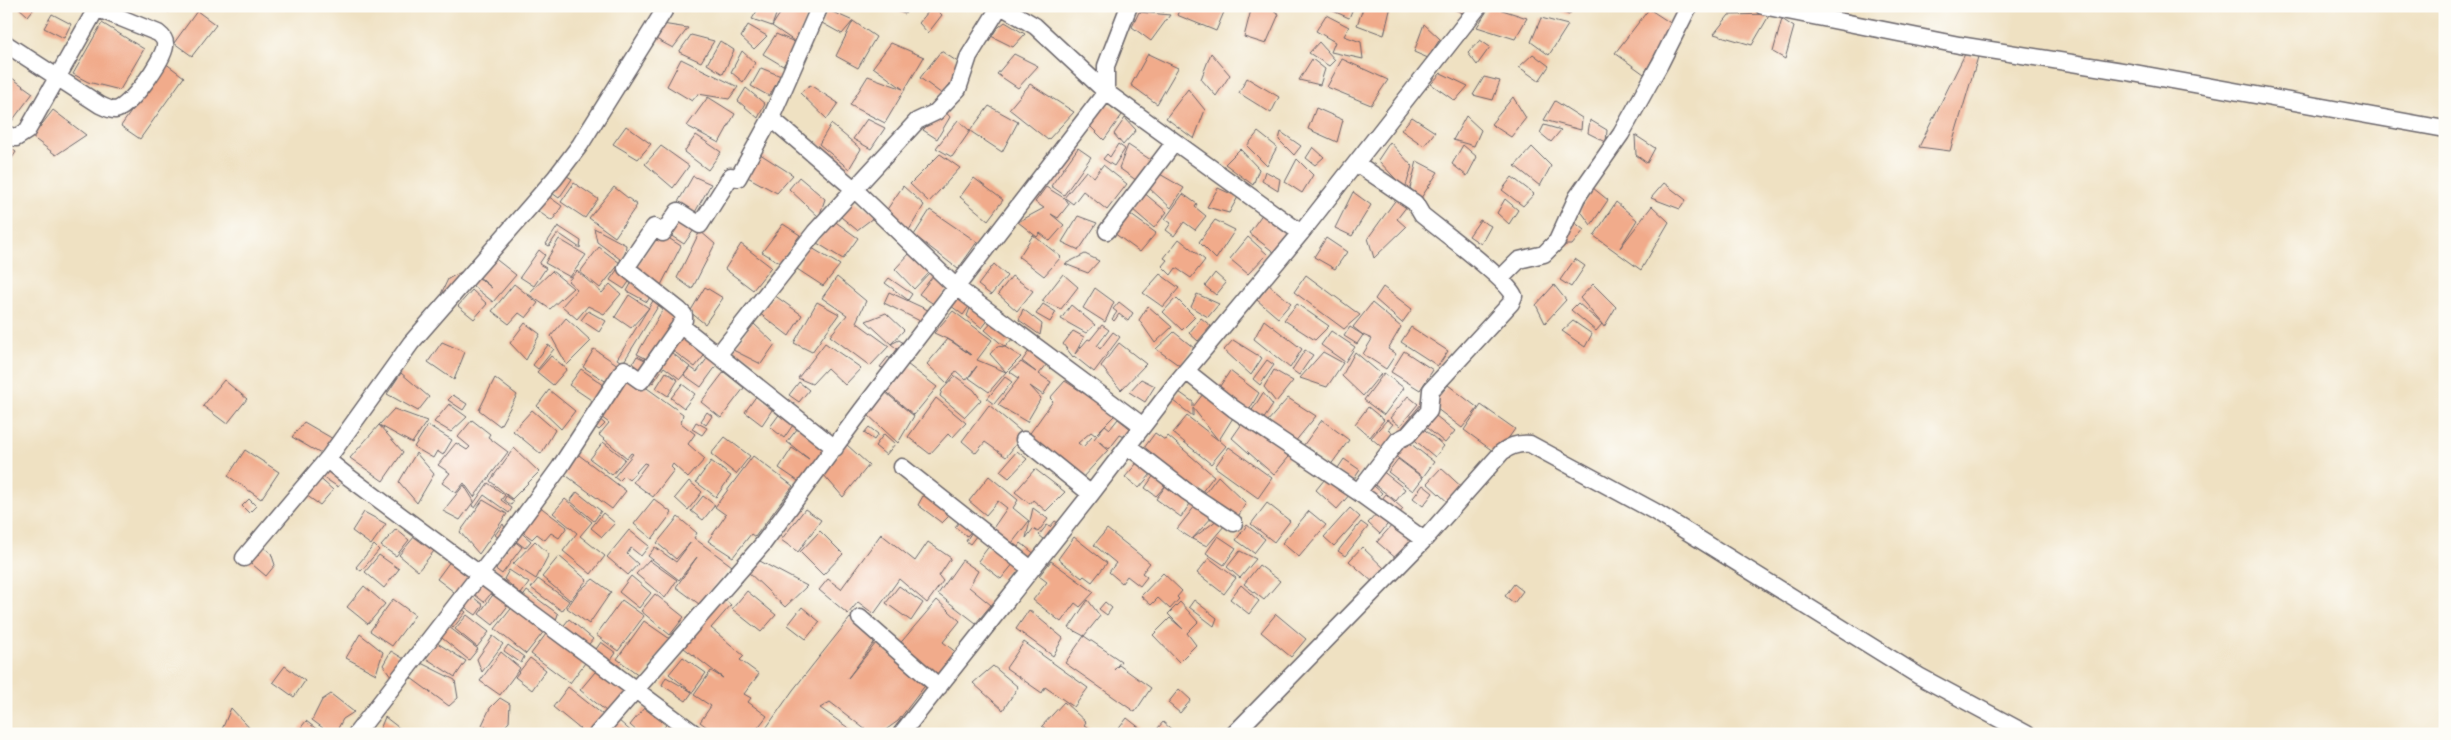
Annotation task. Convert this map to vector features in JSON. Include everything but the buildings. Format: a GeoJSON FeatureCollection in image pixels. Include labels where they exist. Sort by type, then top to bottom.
{"type":"FeatureCollection","features":[{"type":"Feature","properties":{"kind":"street"},"geometry":{"type":"LineString","coordinates":[[244,558],[329,457],[411,343],[555,178],[580,145],[667,6]]}},
{"type":"Feature","properties":{"kind":"street"},"geometry":{"type":"LineString","coordinates":[[356,734],[480,576],[560,467],[624,369],[641,380],[680,325],[684,314],[626,268],[654,227],[664,233],[678,211],[700,225],[731,176],[738,178],[771,118],[820,6]]}},
{"type":"Feature","properties":{"kind":"street"},"geometry":{"type":"LineString","coordinates":[[719,354],[815,232],[917,121],[936,112],[958,89],[969,56],[1001,6],[1035,26],[1106,92],[1301,233]]}},
{"type":"Feature","properties":{"kind":"street"},"geometry":{"type":"LineString","coordinates":[[597,734],[762,545],[956,287],[1106,92],[1106,66],[1129,6]]}},
{"type":"Feature","properties":{"kind":"street"},"geometry":{"type":"LineString","coordinates":[[901,734],[1143,426],[1301,233],[1479,6]]}},
{"type":"Feature","properties":{"kind":"street"},"geometry":{"type":"LineString","coordinates":[[1500,278],[1520,260],[1544,254],[1557,241],[1577,197],[1621,134],[1660,64],[1689,6]]}},
{"type":"Feature","properties":{"kind":"street"},"geometry":{"type":"LineString","coordinates":[[1763,6],[1959,45],[2128,72],[2445,129]]}},
{"type":"Feature","properties":{"kind":"street"},"geometry":{"type":"LineString","coordinates":[[6,44],[57,79],[100,105],[115,110],[122,107],[139,92],[165,46],[162,36],[94,7],[57,79],[26,131],[16,138],[6,134]]}},
{"type":"Feature","properties":{"kind":"street"},"geometry":{"type":"LineString","coordinates":[[771,118],[854,189],[956,287],[1143,426]]}},
{"type":"Feature","properties":{"kind":"street"},"geometry":{"type":"LineString","coordinates":[[1107,231],[1174,143]]}},
{"type":"Feature","properties":{"kind":"street"},"geometry":{"type":"LineString","coordinates":[[1356,163],[1415,203],[1422,215],[1500,278],[1514,296],[1511,303],[1431,390],[1429,411],[1408,435],[1398,440],[1358,492]]}},
{"type":"Feature","properties":{"kind":"street"},"geometry":{"type":"LineString","coordinates":[[680,325],[719,354],[834,448]]}},
{"type":"Feature","properties":{"kind":"street"},"geometry":{"type":"LineString","coordinates":[[1186,372],[1234,409],[1358,492],[1424,540]]}},
{"type":"Feature","properties":{"kind":"street"},"geometry":{"type":"LineString","coordinates":[[1024,440],[1091,494]]}},
{"type":"Feature","properties":{"kind":"street"},"geometry":{"type":"LineString","coordinates":[[1234,734],[1424,540],[1502,452],[1516,444],[1530,444],[1654,511],[1919,676],[2027,734]]}},
{"type":"Feature","properties":{"kind":"street"},"geometry":{"type":"LineString","coordinates":[[1128,446],[1186,491],[1234,522]]}},
{"type":"Feature","properties":{"kind":"street"},"geometry":{"type":"LineString","coordinates":[[329,457],[331,463],[346,475],[480,576],[637,689],[695,734]]}},
{"type":"Feature","properties":{"kind":"street"},"geometry":{"type":"LineString","coordinates":[[902,467],[1031,569]]}},
{"type":"Feature","properties":{"kind":"street"},"geometry":{"type":"LineString","coordinates":[[860,618],[939,687]]}}]}
